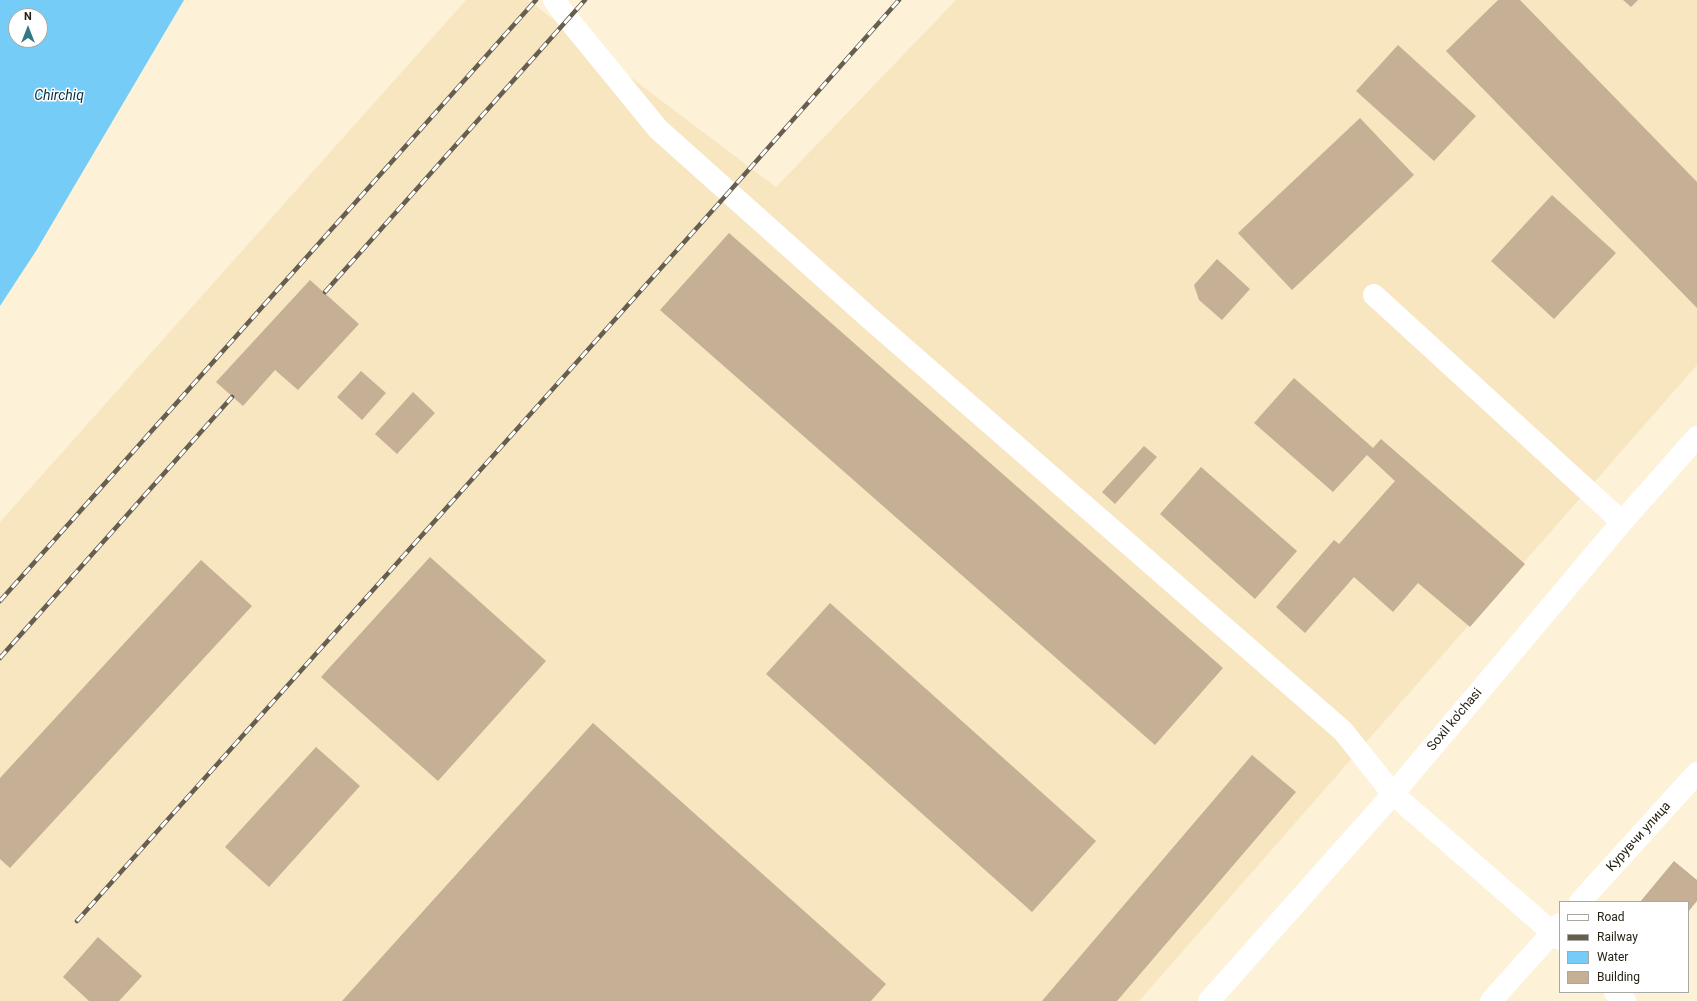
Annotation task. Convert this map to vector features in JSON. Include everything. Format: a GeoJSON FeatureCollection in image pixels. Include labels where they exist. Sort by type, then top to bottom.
{"type":"FeatureCollection","features":[{"type":"Feature","properties":{"kind":"street"},"geometry":{"type":"LineString","coordinates":[[554,0],[658,129],[867,316],[1343,731],[1393,794],[1558,932],[1491,1001]]}},
{"type":"Feature","properties":{"kind":"street"},"geometry":{"type":"LineString","coordinates":[[1374,295],[1622,522]]}},
{"type":"Feature","properties":{"kind":"street","name":"Soxil ko'chasi"},"geometry":{"type":"LineString","coordinates":[[1209,1001],[1393,794],[1622,522],[1697,437]]}},
{"type":"Feature","properties":{"kind":"street","name":"Курувчи улица"},"geometry":{"type":"LineString","coordinates":[[1581,901],[1697,773]]}},
{"type":"Feature","properties":{"kind":"street"},"geometry":{"type":"LineString","coordinates":[[1616,993],[1625,1001]]}},
{"type":"Feature","properties":{"kind":"shaded area"},"geometry":{"type":"Polygon","coordinates":[[[466,0],[528,0],[776,187],[956,0],[1697,0],[1697,365],[1139,1001],[0,1001],[0,522],[466,0]]]}},
{"type":"Feature","properties":{"kind":"water","name":"Chirchiq"},"geometry":{"type":"Polygon","coordinates":[[[0,0],[184,0],[36,251],[0,306],[0,0]]]}},
{"type":"Feature","properties":{"kind":"building"},"geometry":{"type":"Polygon","coordinates":[[[1498,0],[1520,0],[1697,182],[1697,308],[1446,51],[1498,0]]]}},
{"type":"Feature","properties":{"kind":"building"},"geometry":{"type":"Polygon","coordinates":[[[1623,0],[1638,0],[1631,7],[1623,0]]]}},
{"type":"Feature","properties":{"kind":"building"},"geometry":{"type":"Polygon","coordinates":[[[1398,45],[1476,116],[1434,161],[1356,91],[1398,45]]]}},
{"type":"Feature","properties":{"kind":"building"},"geometry":{"type":"Polygon","coordinates":[[[1360,118],[1414,175],[1292,290],[1238,233],[1360,118]]]}},
{"type":"Feature","properties":{"kind":"building"},"geometry":{"type":"Polygon","coordinates":[[[1552,195],[1616,253],[1554,319],[1491,261],[1552,195]]]}},
{"type":"Feature","properties":{"kind":"building"},"geometry":{"type":"Polygon","coordinates":[[[729,233],[1223,668],[1155,745],[660,310],[729,233]]]}},
{"type":"Feature","properties":{"kind":"building"},"geometry":{"type":"Polygon","coordinates":[[[1217,259],[1250,289],[1222,320],[1199,300],[1194,285],[1217,259]]]}},
{"type":"Feature","properties":{"kind":"building"},"geometry":{"type":"Polygon","coordinates":[[[310,280],[359,324],[298,390],[275,370],[243,406],[216,382],[310,280]]]}},
{"type":"Feature","properties":{"kind":"building"},"geometry":{"type":"Polygon","coordinates":[[[361,371],[386,393],[362,420],[337,397],[361,371]]]}},
{"type":"Feature","properties":{"kind":"building"},"geometry":{"type":"Polygon","coordinates":[[[1294,378],[1373,448],[1381,439],[1525,564],[1470,627],[1418,583],[1393,612],[1354,577],[1305,633],[1276,607],[1334,540],[1339,544],[1395,481],[1367,455],[1333,492],[1254,423],[1294,378]]]}},
{"type":"Feature","properties":{"kind":"building"},"geometry":{"type":"Polygon","coordinates":[[[413,392],[435,413],[397,454],[375,434],[413,392]]]}},
{"type":"Feature","properties":{"kind":"building"},"geometry":{"type":"Polygon","coordinates":[[[1144,446],[1157,457],[1115,504],[1102,492],[1144,446]]]}},
{"type":"Feature","properties":{"kind":"building"},"geometry":{"type":"Polygon","coordinates":[[[1201,467],[1297,551],[1255,599],[1160,514],[1201,467]]]}},
{"type":"Feature","properties":{"kind":"building"},"geometry":{"type":"Polygon","coordinates":[[[430,557],[546,661],[438,781],[321,677],[430,557]]]}},
{"type":"Feature","properties":{"kind":"building"},"geometry":{"type":"Polygon","coordinates":[[[201,560],[252,606],[10,868],[0,859],[0,778],[201,560]]]}},
{"type":"Feature","properties":{"kind":"building"},"geometry":{"type":"Polygon","coordinates":[[[830,603],[1096,841],[1032,912],[766,674],[830,603]]]}},
{"type":"Feature","properties":{"kind":"building"},"geometry":{"type":"Polygon","coordinates":[[[593,723],[886,984],[871,1001],[342,1001],[593,723]]]}},
{"type":"Feature","properties":{"kind":"building"},"geometry":{"type":"Polygon","coordinates":[[[316,747],[360,786],[269,887],[225,847],[316,747]]]}},
{"type":"Feature","properties":{"kind":"building"},"geometry":{"type":"Polygon","coordinates":[[[1252,755],[1296,792],[1117,1001],[1042,1001],[1252,755]]]}},
{"type":"Feature","properties":{"kind":"building"},"geometry":{"type":"Polygon","coordinates":[[[1674,861],[1697,880],[1697,901],[1689,911],[1689,901],[1641,901],[1674,861]]]}},
{"type":"Feature","properties":{"kind":"building"},"geometry":{"type":"Polygon","coordinates":[[[98,937],[142,976],[119,1001],[89,1001],[63,977],[98,937]]]}},
{"type":"Feature","properties":{"kind":"railway"},"geometry":{"type":"LineString","coordinates":[[0,601],[536,0]]}},
{"type":"Feature","properties":{"kind":"railway"},"geometry":{"type":"LineString","coordinates":[[325,292],[585,0]]}},
{"type":"Feature","properties":{"kind":"railway"},"geometry":{"type":"LineString","coordinates":[[77,921],[899,0]]}},
{"type":"Feature","properties":{"kind":"railway"},"geometry":{"type":"LineString","coordinates":[[0,658],[232,397]]}}]}
